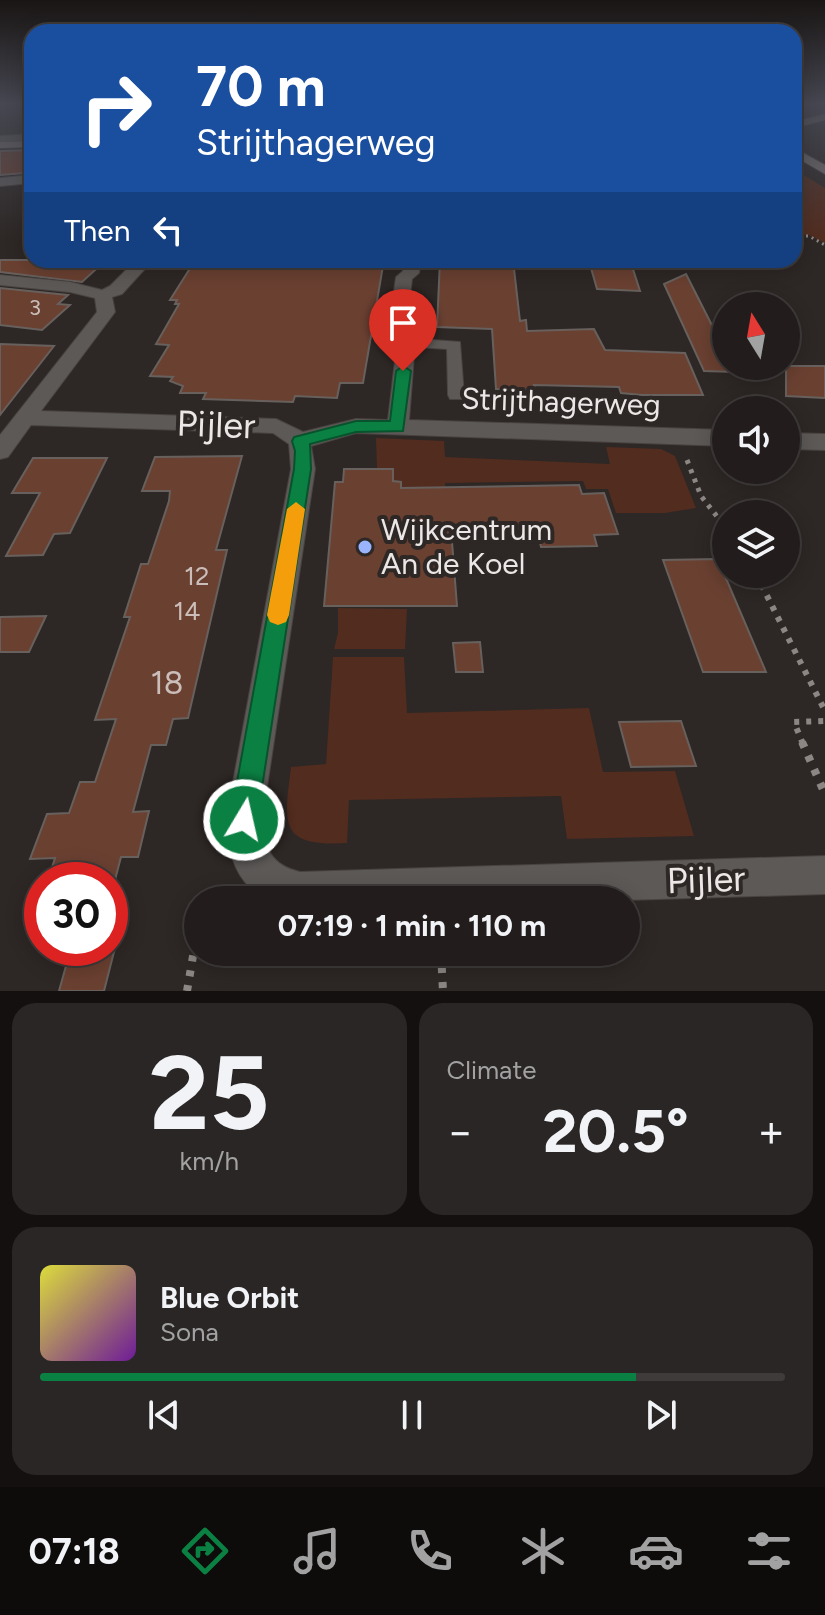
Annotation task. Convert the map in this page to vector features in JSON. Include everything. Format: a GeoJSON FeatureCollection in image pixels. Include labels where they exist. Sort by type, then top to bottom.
{"type":"FeatureCollection","features":[{"type":"Feature","properties":{"kind":"main road"},"geometry":{"type":"LineString","coordinates":[[807,149],[825,170]]}},
{"type":"Feature","properties":{"kind":"street"},"geometry":{"type":"LineString","coordinates":[[0,185],[24,180]]}},
{"type":"Feature","properties":{"kind":"street"},"geometry":{"type":"LineString","coordinates":[[0,185],[24,189]]}},
{"type":"Feature","properties":{"kind":"street"},"geometry":{"type":"LineString","coordinates":[[0,280],[70,287],[103,295],[116,290],[137,268]]}},
{"type":"Feature","properties":{"kind":"street"},"geometry":{"type":"LineString","coordinates":[[398,427],[406,343],[397,333],[404,277],[411,273],[412,268]]}},
{"type":"Feature","properties":{"kind":"street"},"geometry":{"type":"LineString","coordinates":[[0,451],[106,312],[103,295]]}},
{"type":"Feature","properties":{"kind":"street","name":"Pijler"},"geometry":{"type":"LineString","coordinates":[[25,418],[276,426],[291,431],[300,441],[304,451],[303,469],[244,820],[245,848],[257,872],[278,888],[300,891],[825,875]]}},
{"type":"Feature","properties":{"kind":"street","name":"Strijthagerweg"},"geometry":{"type":"LineString","coordinates":[[300,441],[356,426],[712,437]]}},
{"type":"Feature","properties":{"kind":"street"},"geometry":{"type":"LineString","coordinates":[[800,441],[825,442]]}},
{"type":"Feature","properties":{"kind":"lane"},"geometry":{"type":"LineString","coordinates":[[406,343],[455,345],[456,395]]}},
{"type":"Feature","properties":{"kind":"path"},"geometry":{"type":"LineString","coordinates":[[802,236],[809,236],[825,245]]}},
{"type":"Feature","properties":{"kind":"path"},"geometry":{"type":"LineString","coordinates":[[677,436],[701,496],[712,510]]}},
{"type":"Feature","properties":{"kind":"path"},"geometry":{"type":"LineString","coordinates":[[763,588],[825,711]]}},
{"type":"Feature","properties":{"kind":"path"},"geometry":{"type":"LineString","coordinates":[[825,721],[794,722],[825,794]]}},
{"type":"Feature","properties":{"kind":"path"},"geometry":{"type":"LineString","coordinates":[[187,991],[191,966]]}},
{"type":"Feature","properties":{"kind":"path"},"geometry":{"type":"LineString","coordinates":[[442,966],[443,991]]}},
{"type":"Feature","properties":{"kind":"shaded area"},"geometry":{"type":"Polygon","coordinates":[[[802,174],[825,188],[825,243],[802,235],[802,174]]]}},
{"type":"Feature","properties":{"kind":"shaded area"},"geometry":{"type":"Polygon","coordinates":[[[376,438],[444,441],[445,457],[610,464],[606,447],[661,449],[675,456],[696,508],[665,513],[616,513],[608,489],[586,489],[583,481],[445,483],[445,487],[401,488],[401,482],[393,481],[393,469],[377,469],[376,438]]]}},
{"type":"Feature","properties":{"kind":"shaded area"},"geometry":{"type":"Polygon","coordinates":[[[338,608],[407,609],[405,649],[334,649],[338,633],[338,608]]]}},
{"type":"Feature","properties":{"kind":"shaded area"},"geometry":{"type":"Polygon","coordinates":[[[333,657],[404,657],[407,713],[589,708],[603,772],[675,771],[694,836],[567,839],[561,796],[349,800],[347,843],[308,841],[297,836],[290,828],[287,817],[291,767],[326,764],[333,657]]]}},
{"type":"Feature","properties":{"kind":"building"},"geometry":{"type":"Polygon","coordinates":[[[24,150],[24,173],[0,175],[0,151],[24,150]]]}},
{"type":"Feature","properties":{"kind":"building"},"geometry":{"type":"Polygon","coordinates":[[[0,260],[24,260],[24,268],[97,268],[82,282],[0,272],[0,260]]]}},
{"type":"Feature","properties":{"kind":"building"},"geometry":{"type":"Polygon","coordinates":[[[190,268],[383,268],[363,383],[340,383],[337,398],[295,396],[293,402],[203,399],[206,393],[180,393],[183,386],[170,381],[173,377],[150,376],[169,345],[156,344],[179,304],[175,304],[177,300],[170,300],[190,268]]]}},
{"type":"Feature","properties":{"kind":"building"},"geometry":{"type":"Polygon","coordinates":[[[440,268],[514,268],[520,321],[526,320],[527,331],[594,329],[605,350],[685,353],[703,395],[621,393],[619,387],[534,385],[535,390],[496,389],[492,329],[437,327],[440,268]]]}},
{"type":"Feature","properties":{"kind":"building"},"geometry":{"type":"Polygon","coordinates":[[[591,268],[633,268],[640,291],[597,289],[591,268]]]}},
{"type":"Feature","properties":{"kind":"building"},"geometry":{"type":"Polygon","coordinates":[[[686,274],[712,325],[712,371],[704,371],[664,284],[686,274]]]}},
{"type":"Feature","properties":{"kind":"building"},"geometry":{"type":"Polygon","coordinates":[[[0,288],[68,295],[58,304],[70,305],[42,330],[0,325],[0,288]]]}},
{"type":"Feature","properties":{"kind":"building"},"geometry":{"type":"Polygon","coordinates":[[[0,344],[54,346],[0,415],[0,344]]]}},
{"type":"Feature","properties":{"kind":"building"},"geometry":{"type":"Polygon","coordinates":[[[800,366],[825,366],[825,398],[786,396],[786,380],[800,380],[800,366]]]}},
{"type":"Feature","properties":{"kind":"building"},"geometry":{"type":"Polygon","coordinates":[[[242,456],[216,550],[227,550],[188,718],[173,719],[166,745],[151,745],[133,812],[149,811],[138,857],[121,857],[120,862],[30,859],[47,814],[69,813],[80,782],[95,782],[116,719],[95,720],[130,617],[124,617],[141,564],[148,564],[169,501],[170,491],[142,491],[155,457],[242,456]]]}},
{"type":"Feature","properties":{"kind":"building"},"geometry":{"type":"Polygon","coordinates":[[[33,458],[107,458],[70,533],[54,534],[43,555],[6,556],[40,493],[12,493],[33,458]]]}},
{"type":"Feature","properties":{"kind":"building"},"geometry":{"type":"Polygon","coordinates":[[[344,469],[393,469],[393,481],[401,482],[401,488],[579,485],[582,494],[604,493],[618,534],[594,535],[597,546],[541,547],[537,528],[451,529],[457,606],[324,606],[335,482],[343,482],[344,469]]]}},
{"type":"Feature","properties":{"kind":"building"},"geometry":{"type":"Polygon","coordinates":[[[712,559],[712,588],[730,588],[766,672],[703,672],[663,560],[712,559]]]}},
{"type":"Feature","properties":{"kind":"building"},"geometry":{"type":"Polygon","coordinates":[[[46,616],[29,652],[0,652],[0,617],[46,616]]]}},
{"type":"Feature","properties":{"kind":"building"},"geometry":{"type":"Polygon","coordinates":[[[480,642],[483,672],[456,672],[453,643],[480,642]]]}},
{"type":"Feature","properties":{"kind":"building"},"geometry":{"type":"Polygon","coordinates":[[[681,721],[696,766],[631,767],[619,722],[681,721]]]}},
{"type":"Feature","properties":{"kind":"building"},"geometry":{"type":"Polygon","coordinates":[[[66,966],[110,966],[104,991],[59,991],[66,966]]]}},
{"type":"Feature","properties":{"kind":"slow traffic"},"geometry":{"type":"LineString","coordinates":[[278,615],[296,509]]}},
{"type":"Feature","properties":{"kind":"place","name":"Wijkcentrum An de Koel"},"geometry":{"type":"Point","coordinates":[365,547]}},
{"type":"Feature","properties":{"kind":"route"},"geometry":{"type":"LineString","coordinates":[[244,820],[303,469],[304,451],[300,441],[356,426],[398,427],[403,371]]}}]}
